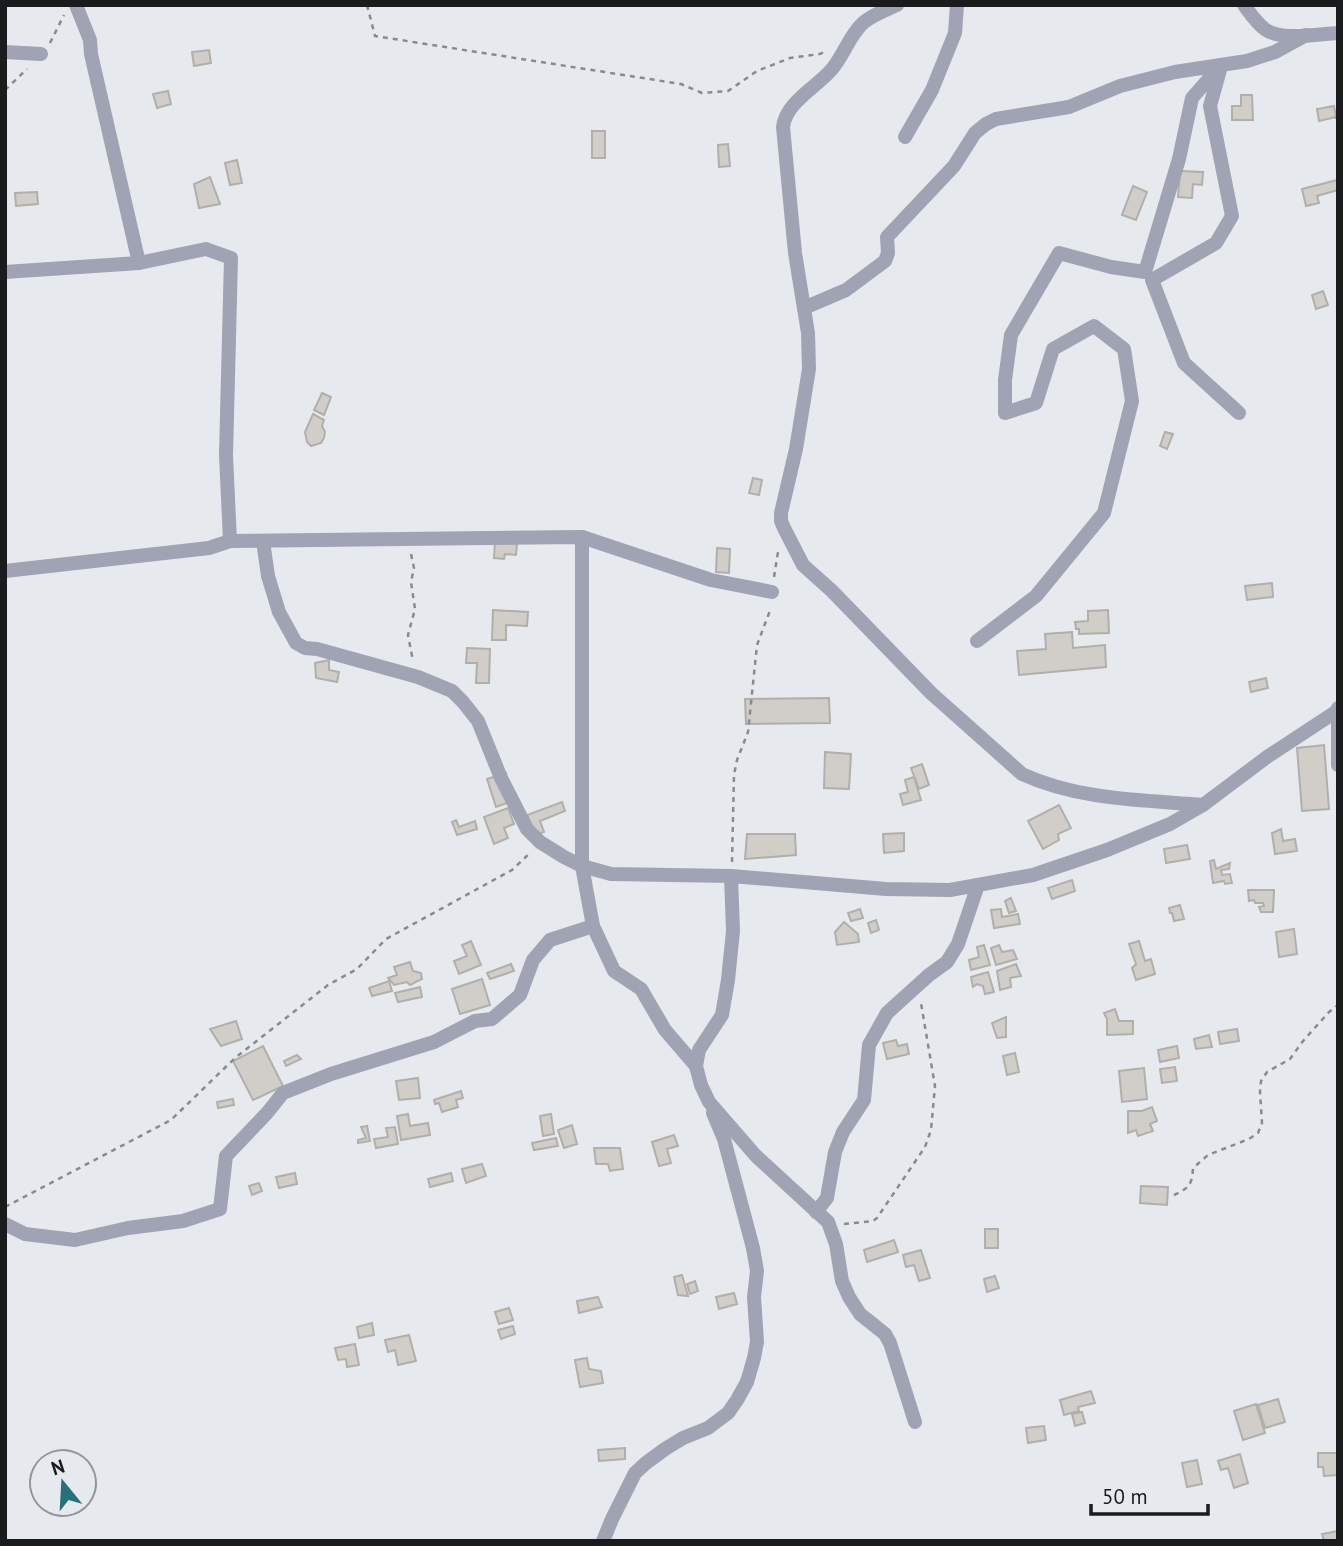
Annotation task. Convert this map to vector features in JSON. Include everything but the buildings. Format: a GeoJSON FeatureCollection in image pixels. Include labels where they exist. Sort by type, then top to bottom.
{"type":"FeatureCollection","features":[{"type":"Feature","properties":{"kind":"street"},"geometry":{"type":"LineString","coordinates":[[76,5],[90,40],[139,263]]}},
{"type":"Feature","properties":{"kind":"street"},"geometry":{"type":"LineString","coordinates":[[897,5],[863,23],[848,41],[833,68],[784,118],[795,253],[808,333],[809,369],[781,521],[803,565],[832,591],[931,694],[1022,774],[1040,783],[1095,796],[1203,805]]}},
{"type":"Feature","properties":{"kind":"street"},"geometry":{"type":"LineString","coordinates":[[905,137],[932,90],[955,33],[957,5]]}},
{"type":"Feature","properties":{"kind":"street"},"geometry":{"type":"LineString","coordinates":[[1244,5],[1260,25],[1271,33],[1286,36],[1338,33]]}},
{"type":"Feature","properties":{"kind":"street"},"geometry":{"type":"LineString","coordinates":[[804,308],[846,290],[885,261],[889,234],[954,166],[975,133],[986,124],[1008,116],[1069,107],[1120,86],[1175,72],[1247,61],[1275,52],[1306,35]]}},
{"type":"Feature","properties":{"kind":"street"},"geometry":{"type":"LineString","coordinates":[[5,52],[41,54]]}},
{"type":"Feature","properties":{"kind":"street"},"geometry":{"type":"LineString","coordinates":[[1221,65],[1210,106],[1232,216],[1216,243],[1152,280],[1184,363],[1239,413]]}},
{"type":"Feature","properties":{"kind":"street"},"geometry":{"type":"LineString","coordinates":[[977,641],[1036,596],[1104,513],[1132,401],[1124,349],[1094,326],[1053,349],[1036,404],[1005,413],[1005,380],[1011,335],[1059,253],[1111,267],[1145,272],[1179,159],[1192,98],[1221,65]]}},
{"type":"Feature","properties":{"kind":"street"},"geometry":{"type":"LineString","coordinates":[[5,272],[139,263],[206,250],[231,258],[226,455],[230,541]]}},
{"type":"Feature","properties":{"kind":"street"},"geometry":{"type":"LineString","coordinates":[[5,571],[209,548],[230,541],[582,537],[711,580],[772,592]]}},
{"type":"Feature","properties":{"kind":"street"},"geometry":{"type":"LineString","coordinates":[[582,537],[582,866],[593,926],[614,971],[641,989],[665,1030],[696,1066]]}},
{"type":"Feature","properties":{"kind":"street"},"geometry":{"type":"LineString","coordinates":[[263,541],[268,576],[279,612],[296,643],[305,648],[418,677],[452,691],[478,720],[501,778],[527,829],[540,842],[564,857],[582,866],[611,874],[731,876],[886,889],[950,890],[1033,875],[1107,850],[1170,824],[1203,805],[1266,757],[1337,710]]}},
{"type":"Feature","properties":{"kind":"street"},"geometry":{"type":"LineString","coordinates":[[1337,710],[1338,765]]}},
{"type":"Feature","properties":{"kind":"street"},"geometry":{"type":"LineString","coordinates":[[603,1541],[635,1474],[665,1449],[708,1428],[728,1413],[747,1382],[754,1358],[757,1342],[754,1297],[757,1271],[753,1248],[724,1139],[701,1085],[696,1066],[699,1050],[723,1015],[733,931],[731,876]]}},
{"type":"Feature","properties":{"kind":"street"},"geometry":{"type":"LineString","coordinates":[[816,1212],[827,1198],[835,1152],[843,1132],[864,1100],[869,1045],[887,1013],[947,962],[958,944],[978,885]]}},
{"type":"Feature","properties":{"kind":"street"},"geometry":{"type":"LineString","coordinates":[[5,1224],[25,1234],[75,1240],[128,1228],[183,1221],[220,1209],[226,1156],[268,1113],[283,1093],[331,1074],[434,1042],[475,1021],[492,1019],[520,995],[533,960],[550,940],[593,926]]}},
{"type":"Feature","properties":{"kind":"street"},"geometry":{"type":"LineString","coordinates":[[709,1102],[756,1156],[828,1222],[836,1244],[842,1281],[860,1314],[885,1334],[890,1343],[915,1422]]}},
{"type":"Feature","properties":{"kind":"path"},"geometry":{"type":"LineString","coordinates":[[367,5],[374,36],[681,84],[702,93],[728,91],[757,71],[790,58],[820,54],[848,41]]}},
{"type":"Feature","properties":{"kind":"path"},"geometry":{"type":"LineString","coordinates":[[1336,119],[1338,114]]}},
{"type":"Feature","properties":{"kind":"path"},"geometry":{"type":"LineString","coordinates":[[410,553],[414,568],[411,582],[415,609],[408,635],[418,677]]}},
{"type":"Feature","properties":{"kind":"path"},"geometry":{"type":"LineString","coordinates":[[731,876],[734,775],[748,732],[757,645],[771,609],[778,553]]}},
{"type":"Feature","properties":{"kind":"path"},"geometry":{"type":"LineString","coordinates":[[5,1207],[171,1120],[235,1058],[328,985],[357,969],[386,939],[512,870],[540,842]]}},
{"type":"Feature","properties":{"kind":"path"},"geometry":{"type":"LineString","coordinates":[[828,1222],[839,1225],[873,1221],[877,1218],[925,1147],[931,1130],[935,1086],[918,986]]}},
{"type":"Feature","properties":{"kind":"path"},"geometry":{"type":"LineString","coordinates":[[1174,1195],[1187,1189],[1191,1183],[1193,1168],[1208,1155],[1258,1133],[1262,1123],[1261,1081],[1267,1072],[1290,1059],[1303,1041],[1338,1005]]}}]}
